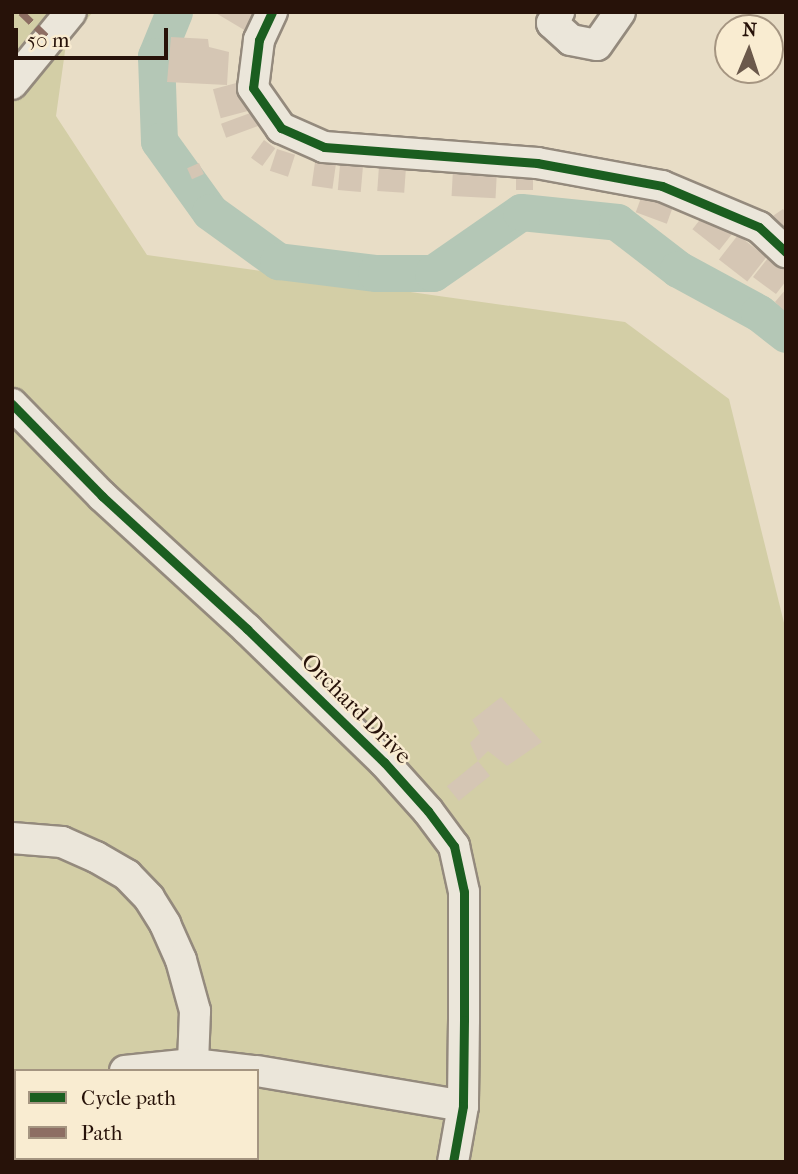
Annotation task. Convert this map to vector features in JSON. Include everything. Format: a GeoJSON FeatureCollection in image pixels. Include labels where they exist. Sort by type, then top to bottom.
{"type":"FeatureCollection","features":[{"type":"Feature","properties":{"kind":"street"},"geometry":{"type":"LineString","coordinates":[[12,84],[71,12]]}},
{"type":"Feature","properties":{"kind":"street"},"geometry":{"type":"LineString","coordinates":[[272,12],[259,40],[253,88],[281,128],[324,147],[537,163],[662,187],[759,227],[786,252]]}},
{"type":"Feature","properties":{"kind":"street"},"geometry":{"type":"LineString","coordinates":[[559,12],[552,23],[571,40],[597,45],[620,12]]}},
{"type":"Feature","properties":{"kind":"street","name":"Orchard Drive"},"geometry":{"type":"LineString","coordinates":[[12,404],[102,496],[247,629],[384,762],[428,811],[454,846],[464,892],[463,1106],[454,1153]]}},
{"type":"Feature","properties":{"kind":"street"},"geometry":{"type":"LineString","coordinates":[[12,838],[62,842],[127,875],[149,898],[165,924],[181,960],[195,1011],[193,1064]]}},
{"type":"Feature","properties":{"kind":"street"},"geometry":{"type":"LineString","coordinates":[[144,1069],[193,1064],[237,1069]]}},
{"type":"Feature","properties":{"kind":"street"},"geometry":{"type":"LineString","coordinates":[[259,1072],[463,1106]]}},
{"type":"Feature","properties":{"kind":"shaded area"},"geometry":{"type":"Polygon","coordinates":[[[12,12],[93,12],[66,44],[56,116],[147,255],[625,322],[729,399],[786,631],[786,1162],[12,1162],[12,12]]]}},
{"type":"Feature","properties":{"kind":"building"},"geometry":{"type":"Polygon","coordinates":[[[214,12],[256,12],[246,31],[214,12]]]}},
{"type":"Feature","properties":{"kind":"building"},"geometry":{"type":"Polygon","coordinates":[[[171,37],[208,39],[209,47],[229,52],[227,85],[167,82],[171,37]]]}},
{"type":"Feature","properties":{"kind":"building"},"geometry":{"type":"Polygon","coordinates":[[[240,82],[248,111],[221,118],[213,89],[240,82]]]}},
{"type":"Feature","properties":{"kind":"building"},"geometry":{"type":"Polygon","coordinates":[[[253,112],[258,126],[226,138],[221,124],[253,112]]]}},
{"type":"Feature","properties":{"kind":"building"},"geometry":{"type":"Polygon","coordinates":[[[264,140],[275,148],[262,166],[251,158],[264,140]]]}},
{"type":"Feature","properties":{"kind":"building"},"geometry":{"type":"Polygon","coordinates":[[[277,149],[295,155],[288,177],[270,171],[277,149]]]}},
{"type":"Feature","properties":{"kind":"building"},"geometry":{"type":"Polygon","coordinates":[[[315,162],[336,165],[332,189],[312,186],[315,162]]]}},
{"type":"Feature","properties":{"kind":"building"},"geometry":{"type":"Polygon","coordinates":[[[199,163],[204,174],[192,179],[187,168],[199,163]]]}},
{"type":"Feature","properties":{"kind":"building"},"geometry":{"type":"Polygon","coordinates":[[[340,165],[363,167],[361,192],[338,190],[340,165]]]}},
{"type":"Feature","properties":{"kind":"building"},"geometry":{"type":"Polygon","coordinates":[[[379,166],[406,168],[404,193],[377,191],[379,166]]]}},
{"type":"Feature","properties":{"kind":"building"},"geometry":{"type":"Polygon","coordinates":[[[516,167],[533,167],[533,190],[516,190],[516,167]]]}},
{"type":"Feature","properties":{"kind":"building"},"geometry":{"type":"Polygon","coordinates":[[[453,169],[497,171],[496,198],[452,196],[453,169]]]}},
{"type":"Feature","properties":{"kind":"building"},"geometry":{"type":"Polygon","coordinates":[[[645,187],[676,198],[667,224],[636,212],[645,187]]]}},
{"type":"Feature","properties":{"kind":"building"},"geometry":{"type":"Polygon","coordinates":[[[783,209],[786,213],[786,244],[764,222],[783,209]]]}},
{"type":"Feature","properties":{"kind":"building"},"geometry":{"type":"Polygon","coordinates":[[[706,212],[733,233],[719,250],[692,229],[706,212]]]}},
{"type":"Feature","properties":{"kind":"building"},"geometry":{"type":"Polygon","coordinates":[[[738,235],[766,257],[747,282],[719,259],[738,235]]]}},
{"type":"Feature","properties":{"kind":"building"},"geometry":{"type":"Polygon","coordinates":[[[768,258],[786,270],[786,281],[776,294],[753,277],[768,258]]]}},
{"type":"Feature","properties":{"kind":"building"},"geometry":{"type":"Polygon","coordinates":[[[786,289],[786,312],[775,302],[786,289]]]}},
{"type":"Feature","properties":{"kind":"building"},"geometry":{"type":"Polygon","coordinates":[[[501,697],[542,742],[507,766],[488,751],[478,761],[470,743],[480,733],[472,720],[501,697]]]}},
{"type":"Feature","properties":{"kind":"building"},"geometry":{"type":"Polygon","coordinates":[[[478,761],[490,776],[459,801],[447,786],[478,761]]]}},
{"type":"Feature","properties":{"kind":"waterway"},"geometry":{"type":"LineString","coordinates":[[174,12],[156,56],[159,141],[210,212],[278,261],[376,273],[433,273],[521,212],[617,222],[678,269],[759,313],[786,334]]}},
{"type":"Feature","properties":{"kind":"marked path"},"geometry":{"type":"LineString","coordinates":[[21,12],[49,39]]}},
{"type":"Feature","properties":{"kind":"cycle path"},"geometry":{"type":"LineString","coordinates":[[272,12],[259,40],[253,88],[281,128],[324,147],[537,163],[662,186],[759,227],[786,252]]}},
{"type":"Feature","properties":{"kind":"cycle path"},"geometry":{"type":"LineString","coordinates":[[12,404],[102,496],[247,629],[384,762],[428,811],[454,846],[464,892],[464,1020],[463,1106],[453,1162]]}}]}
